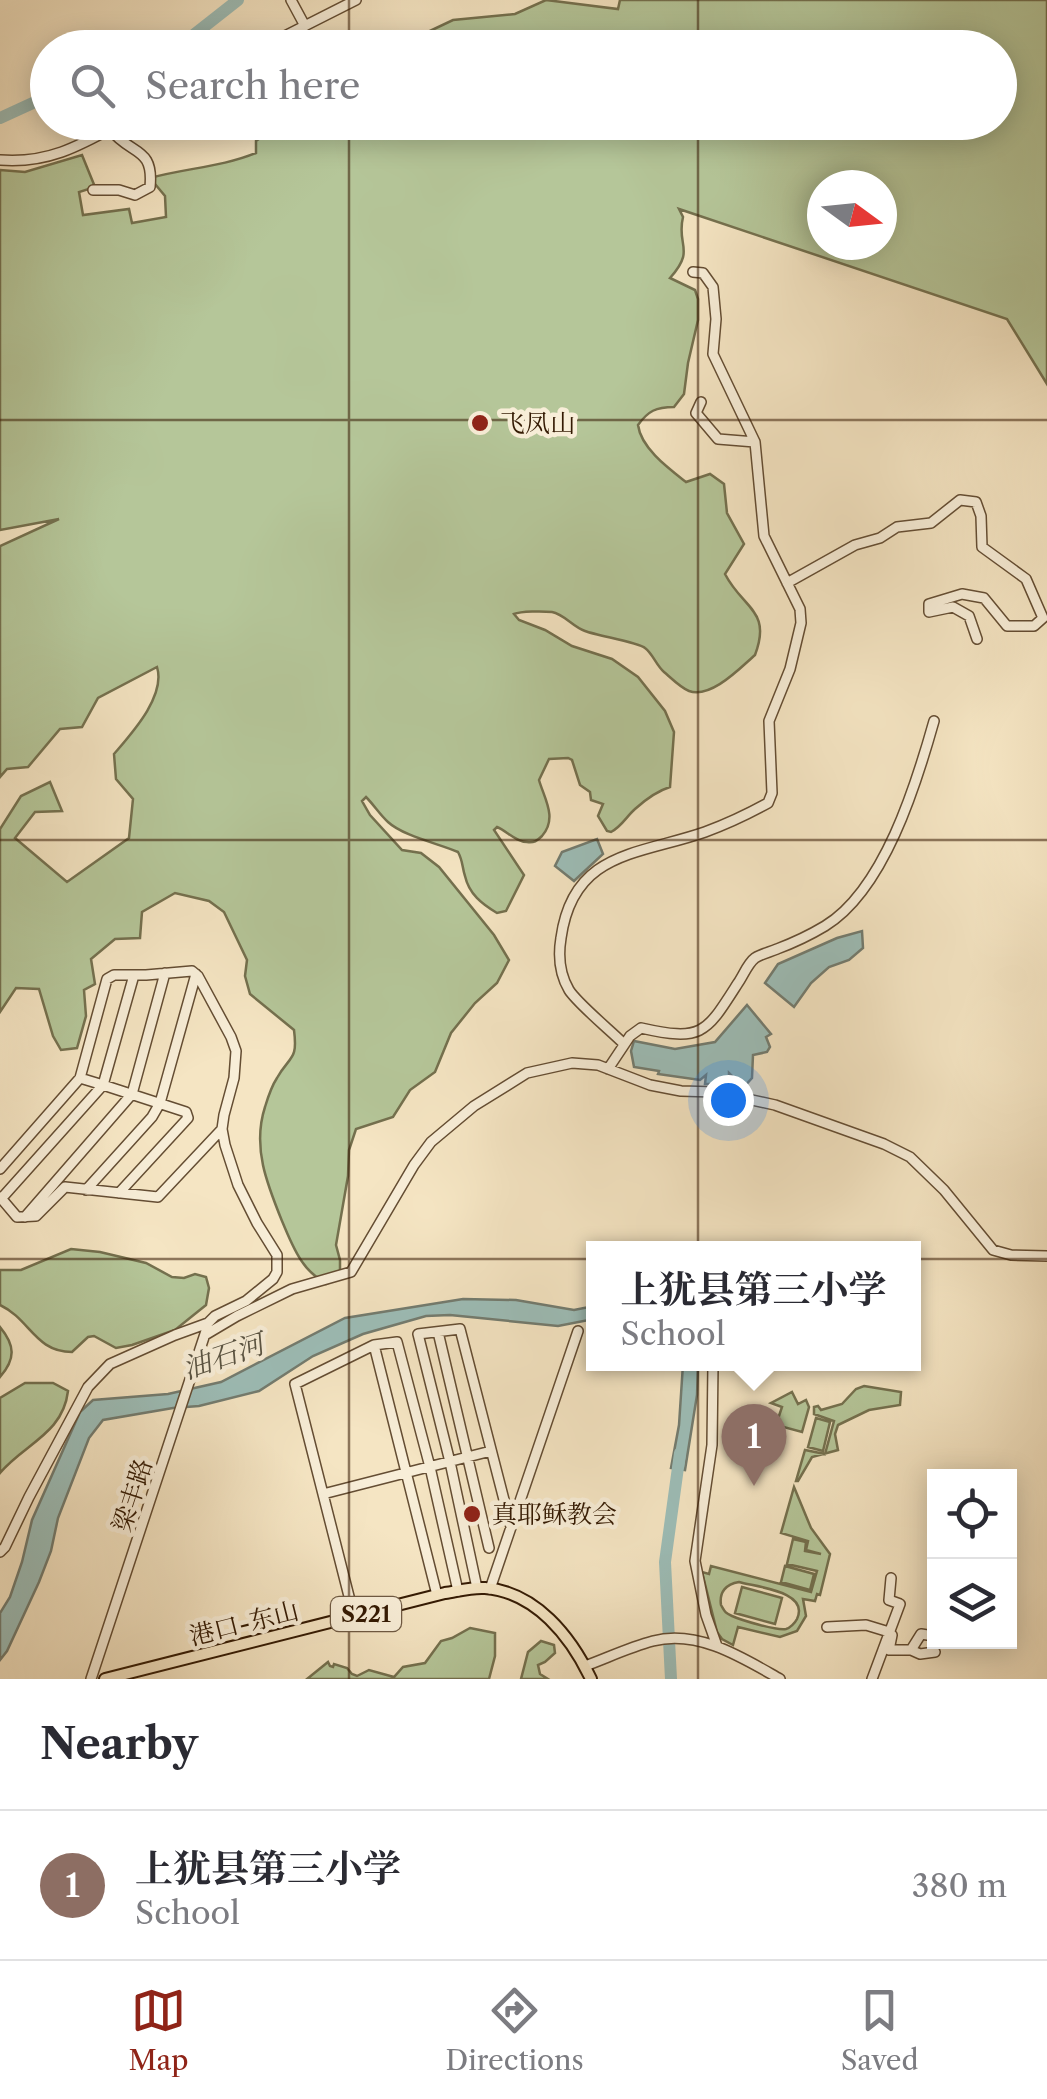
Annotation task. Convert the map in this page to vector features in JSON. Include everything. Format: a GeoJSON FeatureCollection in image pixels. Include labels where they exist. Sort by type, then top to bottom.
{"type":"FeatureCollection","features":[{"type":"Feature","properties":{"kind":"main road","name":"港口-东山"},"geometry":{"type":"LineString","coordinates":[[105,1679],[437,1595],[483,1588]]}},
{"type":"Feature","properties":{"kind":"main road"},"geometry":{"type":"LineString","coordinates":[[483,1588],[523,1600],[543,1612],[567,1638],[592,1679]]}},
{"type":"Feature","properties":{"kind":"street"},"geometry":{"type":"LineString","coordinates":[[291,0],[305,26]]}},
{"type":"Feature","properties":{"kind":"street"},"geometry":{"type":"LineString","coordinates":[[297,30],[356,0]]}},
{"type":"Feature","properties":{"kind":"street"},"geometry":{"type":"LineString","coordinates":[[0,160],[41,159],[73,150],[91,140]]}},
{"type":"Feature","properties":{"kind":"street"},"geometry":{"type":"LineString","coordinates":[[93,190],[119,190],[135,195],[150,187],[149,162],[118,140]]}},
{"type":"Feature","properties":{"kind":"street"},"geometry":{"type":"LineString","coordinates":[[624,1044],[570,991],[558,960],[564,919],[581,886],[606,862],[703,833],[768,803],[772,792],[769,721],[790,669],[800,623],[800,609],[764,536],[755,442],[713,354],[713,287],[703,273],[693,272]]}},
{"type":"Feature","properties":{"kind":"street"},"geometry":{"type":"LineString","coordinates":[[700,402],[696,413],[718,439],[755,442]]}},
{"type":"Feature","properties":{"kind":"street"},"geometry":{"type":"LineString","coordinates":[[786,583],[854,545],[880,538],[897,527],[930,522],[960,500],[976,502],[981,516],[982,547],[1026,578],[1043,618],[1034,626],[1006,626],[984,598],[962,594],[929,604],[929,612],[952,607],[970,616],[977,639]]}},
{"type":"Feature","properties":{"kind":"street"},"geometry":{"type":"LineString","coordinates":[[608,1069],[630,1036],[641,1028],[671,1035],[692,1034],[713,1022],[754,959],[826,926],[848,908],[890,843],[919,774],[934,721]]}},
{"type":"Feature","properties":{"kind":"street"},"geometry":{"type":"LineString","coordinates":[[0,1169],[80,1078],[107,979],[114,975],[184,970],[196,974],[236,1051],[222,1129],[225,1145],[238,1185],[278,1263],[273,1279],[246,1300],[214,1316],[208,1324],[110,1364],[88,1387],[0,1552]]}},
{"type":"Feature","properties":{"kind":"street"},"geometry":{"type":"LineString","coordinates":[[25,1217],[132,1094],[165,973]]}},
{"type":"Feature","properties":{"kind":"street"},"geometry":{"type":"LineString","coordinates":[[86,1190],[160,1104],[196,974]]}},
{"type":"Feature","properties":{"kind":"street"},"geometry":{"type":"LineString","coordinates":[[134,975],[103,1086],[1,1198],[17,1217],[25,1217],[36,1216],[65,1187],[158,1197],[222,1129]]}},
{"type":"Feature","properties":{"kind":"street"},"geometry":{"type":"LineString","coordinates":[[205,1336],[292,1289],[351,1272],[431,1142],[474,1106],[527,1074],[572,1063],[598,1065],[650,1085],[715,1092],[775,1105],[884,1144],[910,1157],[944,1190],[993,1250],[1047,1256]]}},
{"type":"Feature","properties":{"kind":"street"},"geometry":{"type":"LineString","coordinates":[[80,1078],[186,1112],[188,1118],[118,1193]]}},
{"type":"Feature","properties":{"kind":"street","name":"梁丰路"},"geometry":{"type":"LineString","coordinates":[[91,1679],[208,1324]]}},
{"type":"Feature","properties":{"kind":"street"},"geometry":{"type":"LineString","coordinates":[[483,1588],[418,1334],[460,1328],[511,1527]]}},
{"type":"Feature","properties":{"kind":"street"},"geometry":{"type":"LineString","coordinates":[[483,1588],[511,1527],[578,1331]]}},
{"type":"Feature","properties":{"kind":"street"},"geometry":{"type":"LineString","coordinates":[[438,1332],[489,1548]]}},
{"type":"Feature","properties":{"kind":"street"},"geometry":{"type":"LineString","coordinates":[[354,1616],[295,1384],[374,1345],[397,1342],[458,1591]]}},
{"type":"Feature","properties":{"kind":"street"},"geometry":{"type":"LineString","coordinates":[[374,1345],[437,1595]]}},
{"type":"Feature","properties":{"kind":"street"},"geometry":{"type":"LineString","coordinates":[[713,1371],[712,1445],[695,1562],[717,1646]]}},
{"type":"Feature","properties":{"kind":"street"},"geometry":{"type":"LineString","coordinates":[[323,1494],[492,1451]]}},
{"type":"Feature","properties":{"kind":"street"},"geometry":{"type":"LineString","coordinates":[[872,1679],[900,1604],[889,1600],[892,1578]]}},
{"type":"Feature","properties":{"kind":"street"},"geometry":{"type":"LineString","coordinates":[[827,1627],[866,1625],[890,1630]]}},
{"type":"Feature","properties":{"kind":"street"},"geometry":{"type":"LineString","coordinates":[[890,1630],[889,1650],[935,1652]]}},
{"type":"Feature","properties":{"kind":"street"},"geometry":{"type":"LineString","coordinates":[[911,1650],[921,1634],[927,1635]]}},
{"type":"Feature","properties":{"kind":"street"},"geometry":{"type":"LineString","coordinates":[[585,1666],[656,1640],[678,1638],[717,1646],[780,1679]]}},
{"type":"Feature","properties":{"kind":"green space"},"geometry":{"type":"Polygon","coordinates":[[[546,0],[618,9],[620,0],[1047,0],[1047,384],[1007,319],[831,260],[897,260],[897,170],[807,170],[807,252],[679,209],[683,217],[684,254],[670,278],[695,290],[698,299],[698,320],[684,394],[674,407],[653,411],[638,425],[650,449],[686,482],[710,474],[724,484],[727,513],[744,544],[725,574],[758,619],[755,655],[716,687],[689,691],[664,672],[641,646],[585,631],[552,612],[514,614],[572,646],[612,659],[638,677],[665,711],[674,732],[670,787],[647,799],[611,832],[598,816],[603,804],[591,800],[590,792],[580,785],[572,760],[549,759],[539,780],[549,815],[542,836],[534,842],[523,842],[497,827],[494,830],[524,875],[506,911],[497,913],[473,893],[458,852],[403,831],[388,822],[366,797],[362,801],[402,850],[421,853],[439,867],[494,935],[509,960],[497,983],[451,1033],[435,1072],[410,1090],[393,1117],[356,1129],[349,1150],[336,1245],[340,1277],[326,1284],[308,1269],[294,1248],[271,1193],[261,1151],[265,1107],[273,1085],[294,1053],[294,1030],[250,994],[245,976],[247,960],[224,912],[209,901],[175,893],[142,912],[140,938],[115,939],[91,959],[95,984],[84,990],[86,1016],[77,1048],[61,1050],[39,989],[16,988],[0,1012],[0,829],[21,796],[50,782],[62,811],[35,812],[15,838],[67,882],[129,838],[133,799],[116,779],[114,754],[146,714],[158,678],[157,667],[98,698],[82,727],[60,729],[28,767],[7,769],[0,777],[0,546],[59,519],[0,530],[0,170],[25,172],[82,155],[95,187],[79,192],[83,215],[129,209],[132,223],[166,217],[165,196],[150,178],[256,153],[257,140],[1017,140],[1017,30],[432,30],[453,20],[515,14],[546,0]]]}},
{"type":"Feature","properties":{"kind":"green space"},"geometry":{"type":"Polygon","coordinates":[[[71,1249],[146,1263],[172,1277],[206,1277],[206,1305],[175,1330],[132,1345],[116,1348],[94,1336],[72,1352],[49,1347],[0,1305],[0,1270],[21,1270],[71,1249]]]}},
{"type":"Feature","properties":{"kind":"green space"},"geometry":{"type":"Polygon","coordinates":[[[0,1327],[12,1352],[0,1377],[0,1327]]]}},
{"type":"Feature","properties":{"kind":"green space"},"geometry":{"type":"Polygon","coordinates":[[[25,1383],[53,1383],[68,1391],[65,1406],[51,1428],[0,1473],[0,1398],[25,1383]]]}},
{"type":"Feature","properties":{"kind":"green space"},"geometry":{"type":"Polygon","coordinates":[[[864,1386],[901,1392],[900,1405],[869,1410],[838,1425],[838,1450],[825,1453],[834,1421],[814,1414],[814,1407],[821,1410],[842,1404],[864,1386]]]}},
{"type":"Feature","properties":{"kind":"green space"},"geometry":{"type":"Polygon","coordinates":[[[792,1392],[798,1404],[806,1400],[809,1407],[802,1432],[776,1425],[782,1407],[771,1403],[792,1392]]]}},
{"type":"Feature","properties":{"kind":"green space"},"geometry":{"type":"Polygon","coordinates":[[[816,1418],[830,1422],[823,1451],[808,1447],[816,1418]]]}},
{"type":"Feature","properties":{"kind":"green space"},"geometry":{"type":"Polygon","coordinates":[[[805,1450],[824,1454],[812,1457],[796,1481],[805,1450]]]}},
{"type":"Feature","properties":{"kind":"green space"},"geometry":{"type":"Polygon","coordinates":[[[794,1487],[811,1528],[830,1554],[820,1595],[815,1601],[803,1599],[806,1616],[797,1631],[780,1637],[738,1627],[733,1645],[717,1632],[702,1572],[709,1574],[711,1566],[811,1592],[817,1571],[787,1564],[793,1539],[806,1542],[805,1551],[821,1554],[806,1550],[808,1541],[781,1533],[794,1487]],[[739,1582],[724,1589],[721,1596],[726,1613],[775,1628],[786,1629],[795,1622],[799,1610],[789,1596],[739,1582]]]}},
{"type":"Feature","properties":{"kind":"green space"},"geometry":{"type":"Polygon","coordinates":[[[785,1566],[814,1574],[810,1590],[781,1582],[785,1566]]]}},
{"type":"Feature","properties":{"kind":"green space"},"geometry":{"type":"Polygon","coordinates":[[[742,1587],[782,1598],[775,1624],[735,1613],[742,1587]]]}},
{"type":"Feature","properties":{"kind":"green space"},"geometry":{"type":"Polygon","coordinates":[[[470,1628],[495,1633],[489,1679],[307,1679],[328,1662],[357,1676],[369,1670],[394,1677],[403,1667],[425,1663],[441,1641],[470,1628]]]}},
{"type":"Feature","properties":{"kind":"green space"},"geometry":{"type":"Polygon","coordinates":[[[541,1641],[554,1645],[555,1653],[538,1665],[540,1674],[548,1679],[521,1679],[528,1652],[541,1641]]]}},
{"type":"Feature","properties":{"kind":"water"},"geometry":{"type":"Polygon","coordinates":[[[597,839],[603,854],[574,881],[555,866],[562,852],[597,839]]]}},
{"type":"Feature","properties":{"kind":"water"},"geometry":{"type":"Polygon","coordinates":[[[862,931],[863,948],[849,960],[829,967],[811,983],[794,1007],[765,983],[778,964],[862,931]]]}},
{"type":"Feature","properties":{"kind":"water"},"geometry":{"type":"Polygon","coordinates":[[[747,1005],[771,1034],[766,1037],[770,1047],[767,1052],[753,1055],[752,1078],[742,1089],[729,1073],[729,1084],[705,1084],[706,1075],[700,1080],[634,1067],[634,1041],[675,1049],[715,1042],[747,1005]]]}},
{"type":"Feature","properties":{"kind":"water"},"geometry":{"type":"Polygon","coordinates":[[[463,1299],[516,1300],[574,1310],[586,1308],[586,1321],[558,1326],[426,1316],[363,1334],[313,1356],[259,1391],[199,1406],[103,1420],[89,1438],[58,1518],[39,1582],[0,1660],[0,1613],[10,1597],[32,1520],[80,1412],[93,1400],[168,1394],[221,1382],[345,1318],[463,1299]]]}},
{"type":"Feature","properties":{"kind":"water"},"geometry":{"type":"Polygon","coordinates":[[[683,1371],[698,1371],[685,1470],[671,1468],[683,1371]]]}},
{"type":"Feature","properties":{"kind":"waterway"},"geometry":{"type":"LineString","coordinates":[[200,30],[238,0]]}},
{"type":"Feature","properties":{"kind":"waterway"},"geometry":{"type":"LineString","coordinates":[[0,118],[30,104]]}},
{"type":"Feature","properties":{"kind":"waterway","name":"油石河"},"geometry":{"type":"LineString","coordinates":[[671,1679],[665,1562],[680,1453]]}},
{"type":"Feature","properties":{"kind":"place","name":"飞凤山"},"geometry":{"type":"Point","coordinates":[480,423]}},
{"type":"Feature","properties":{"kind":"place","name":"上犹县第三小学"},"geometry":{"type":"Point","coordinates":[754,1486]}},
{"type":"Feature","properties":{"kind":"place","name":"真耶稣教会"},"geometry":{"type":"Point","coordinates":[472,1514]}}]}
